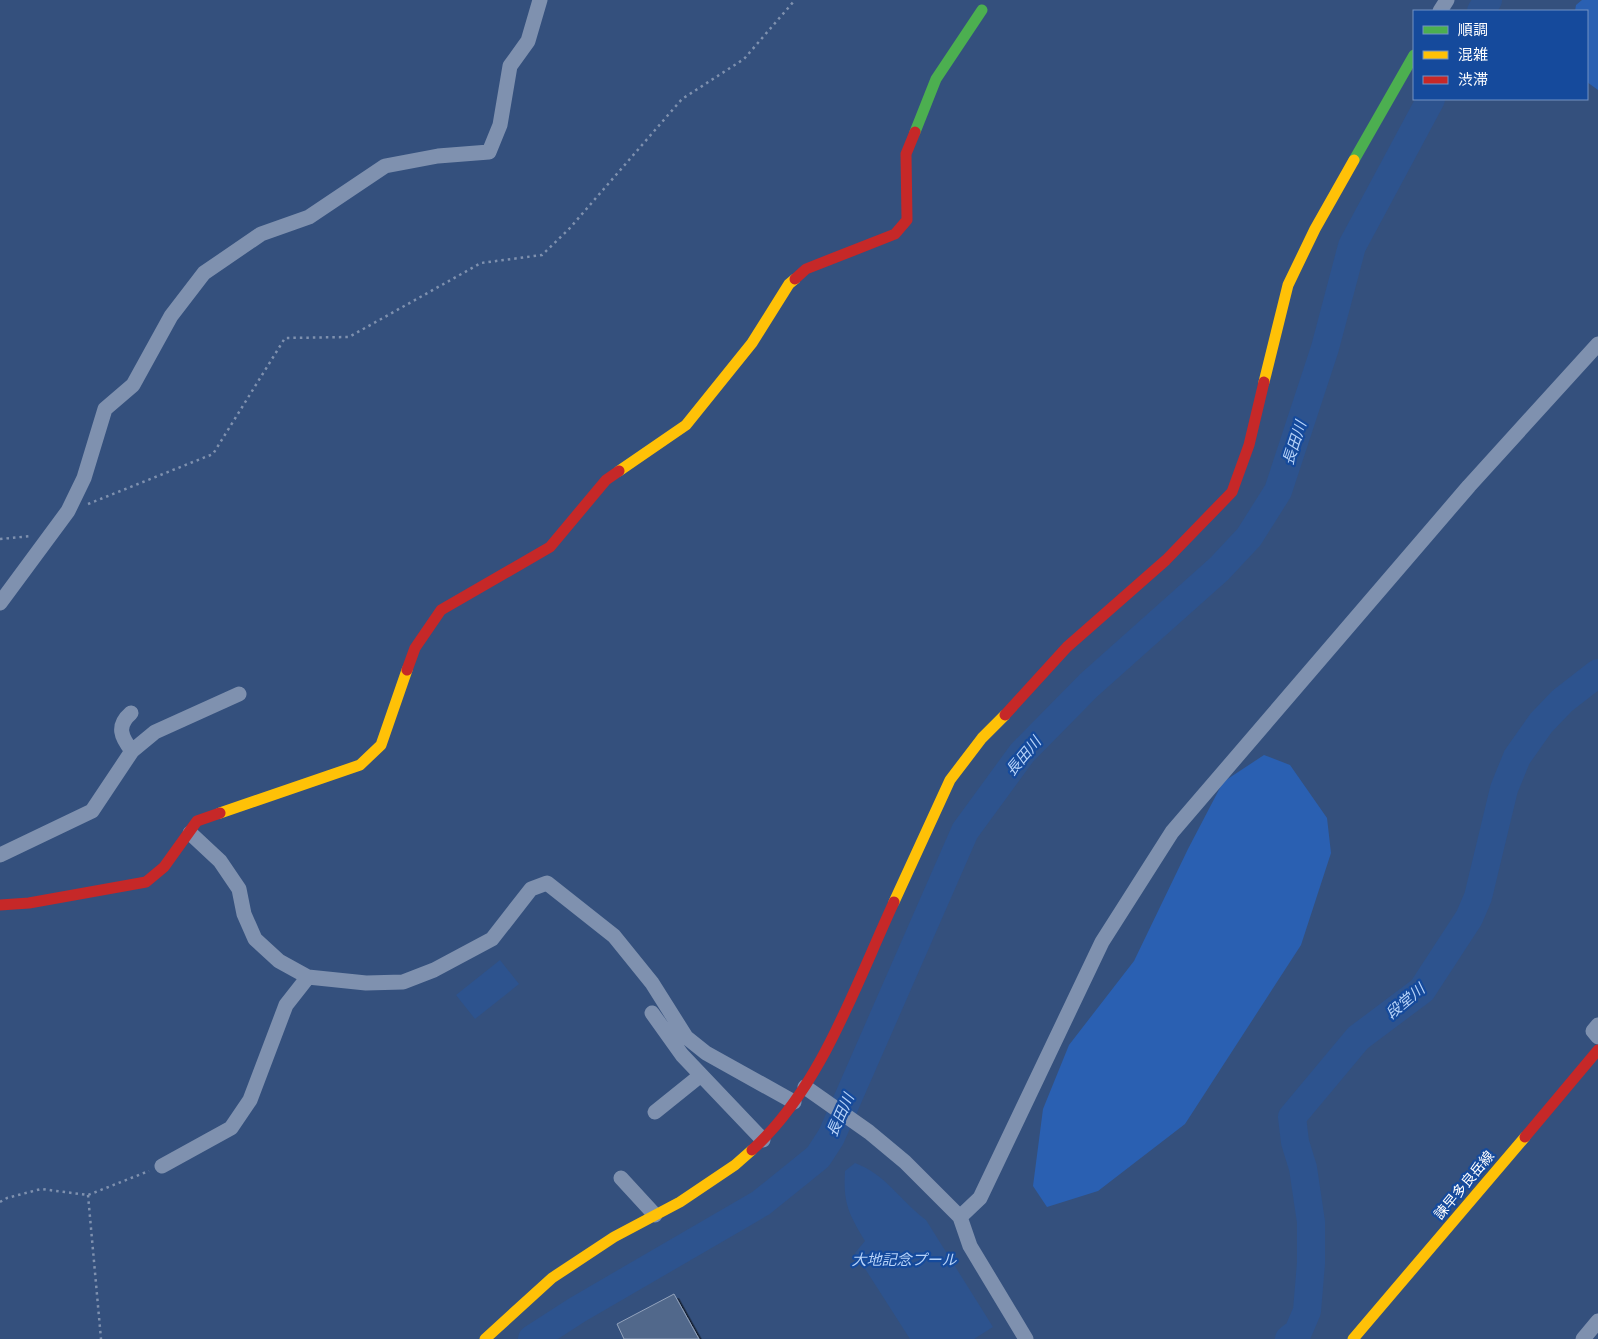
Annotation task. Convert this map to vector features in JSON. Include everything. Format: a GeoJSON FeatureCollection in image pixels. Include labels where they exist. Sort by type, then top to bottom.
{"type":"FeatureCollection","features":[{"type":"Feature","properties":{"kind":"street"},"geometry":{"type":"LineString","coordinates":[[0,603],[68,512],[84,478],[105,409],[133,385],[171,316],[204,273],[261,234],[309,217],[385,166],[438,156],[489,152],[500,125],[510,66],[528,41],[540,0]]}},
{"type":"Feature","properties":{"kind":"street"},"geometry":{"type":"LineString","coordinates":[[0,905],[29,903],[146,882],[164,867],[197,821],[360,765],[381,745],[415,648],[441,610],[550,547],[606,480],[686,425],[752,343],[789,284],[806,269],[895,234],[907,220],[906,154],[936,79],[982,10]]}},
{"type":"Feature","properties":{"kind":"street"},"geometry":{"type":"LineString","coordinates":[[485,1339],[552,1278],[614,1237],[680,1202],[735,1165],[764,1140],[794,1102],[810,1092],[820,1063],[950,780],[982,738],[1019,701],[1067,646],[1166,560],[1232,492],[1248,445],[1288,285],[1315,229],[1413,57]]}},
{"type":"Feature","properties":{"kind":"street"},"geometry":{"type":"LineString","coordinates":[[960,1217],[980,1198],[1102,942],[1172,832],[1469,486],[1598,344]]}},
{"type":"Feature","properties":{"kind":"street"},"geometry":{"type":"LineString","coordinates":[[0,855],[92,811],[132,751],[156,732],[239,694]]}},
{"type":"Feature","properties":{"kind":"street"},"geometry":{"type":"LineString","coordinates":[[131,713],[123,720],[120,729],[123,740],[132,751]]}},
{"type":"Feature","properties":{"kind":"street"},"geometry":{"type":"LineString","coordinates":[[190,833],[220,861],[238,889],[244,914],[254,939],[279,961],[308,977],[366,983],[403,982],[434,970],[492,939],[531,888],[547,883],[614,936],[652,983],[686,1037],[706,1053],[794,1102]]}},
{"type":"Feature","properties":{"kind":"street"},"geometry":{"type":"LineString","coordinates":[[162,1166],[231,1128],[250,1100],[286,1006],[308,977]]}},
{"type":"Feature","properties":{"kind":"street"},"geometry":{"type":"LineString","coordinates":[[652,1013],[682,1055],[764,1140]]}},
{"type":"Feature","properties":{"kind":"street"},"geometry":{"type":"LineString","coordinates":[[1598,1025],[1593,1031],[1598,1037]]}},
{"type":"Feature","properties":{"kind":"street","name":"諫早多良岳線"},"geometry":{"type":"LineString","coordinates":[[1353,1339],[1598,1050]]}},
{"type":"Feature","properties":{"kind":"street"},"geometry":{"type":"LineString","coordinates":[[655,1112],[701,1075]]}},
{"type":"Feature","properties":{"kind":"street"},"geometry":{"type":"LineString","coordinates":[[810,1092],[869,1132],[905,1162],[960,1217],[970,1246],[1026,1339]]}},
{"type":"Feature","properties":{"kind":"street"},"geometry":{"type":"LineString","coordinates":[[621,1178],[655,1215]]}},
{"type":"Feature","properties":{"kind":"street"},"geometry":{"type":"LineString","coordinates":[[1583,1339],[1598,1322]]}},
{"type":"Feature","properties":{"kind":"path"},"geometry":{"type":"LineString","coordinates":[[68,512],[213,454],[285,338],[349,337],[481,263],[542,255],[569,228],[682,99],[744,59],[795,0]]}},
{"type":"Feature","properties":{"kind":"path"},"geometry":{"type":"LineString","coordinates":[[0,539],[51,535]]}},
{"type":"Feature","properties":{"kind":"path"},"geometry":{"type":"LineString","coordinates":[[0,1202],[41,1189],[88,1195],[162,1166]]}},
{"type":"Feature","properties":{"kind":"path"},"geometry":{"type":"LineString","coordinates":[[88,1195],[101,1339]]}},
{"type":"Feature","properties":{"kind":"shaded area"},"geometry":{"type":"Polygon","coordinates":[[[1582,0],[1598,0],[1598,90],[1588,83],[1588,10],[1575,10],[1576,5],[1582,0]]]}},
{"type":"Feature","properties":{"kind":"shaded area"},"geometry":{"type":"Polygon","coordinates":[[[1264,755],[1290,765],[1327,818],[1331,853],[1301,945],[1185,1124],[1098,1191],[1047,1207],[1033,1186],[1043,1109],[1069,1045],[1134,961],[1188,849],[1223,782],[1264,755]]]}},
{"type":"Feature","properties":{"kind":"water"},"geometry":{"type":"Polygon","coordinates":[[[500,960],[519,984],[475,1019],[456,995],[500,960]]]}},
{"type":"Feature","properties":{"kind":"water","name":"大地記念プール"},"geometry":{"type":"Polygon","coordinates":[[[855,1163],[876,1174],[926,1220],[993,1327],[974,1339],[910,1339],[855,1253],[865,1241],[846,1201],[845,1171],[855,1163]]]}},
{"type":"Feature","properties":{"kind":"building"},"geometry":{"type":"Polygon","coordinates":[[[674,1294],[699,1339],[624,1339],[617,1324],[674,1294]]]}},
{"type":"Feature","properties":{"kind":"waterway","name":"長田川"},"geometry":{"type":"LineString","coordinates":[[1482,10],[1488,0]]}},
{"type":"Feature","properties":{"kind":"waterway","name":"長田川"},"geometry":{"type":"LineString","coordinates":[[532,1339],[577,1310],[761,1203],[818,1157],[831,1137],[965,831],[1022,753],[1089,685],[1219,569],[1249,537],[1278,491],[1325,348],[1352,246],[1430,100]]}},
{"type":"Feature","properties":{"kind":"waterway","name":"段堂川"},"geometry":{"type":"LineString","coordinates":[[1289,1339],[1298,1332],[1307,1311],[1311,1263],[1311,1222],[1303,1168],[1295,1142],[1292,1117],[1358,1038],[1422,990],[1469,918],[1478,897],[1504,789],[1517,757],[1541,723],[1562,701],[1598,673]]}},
{"type":"Feature","properties":{"kind":"traffic: fast"},"geometry":{"type":"LineString","coordinates":[[915,132],[936,79],[982,10]]}},
{"type":"Feature","properties":{"kind":"traffic: fast"},"geometry":{"type":"LineString","coordinates":[[1354,160],[1413,57]]}},
{"type":"Feature","properties":{"kind":"traffic: slow"},"geometry":{"type":"LineString","coordinates":[[1264,382],[1288,285],[1315,229],[1354,160]]}},
{"type":"Feature","properties":{"kind":"traffic: slow"},"geometry":{"type":"LineString","coordinates":[[619,471],[686,425],[752,343],[789,284],[795,279]]}},
{"type":"Feature","properties":{"kind":"traffic: slow"},"geometry":{"type":"LineString","coordinates":[[220,813],[360,765],[381,745],[407,670]]}},
{"type":"Feature","properties":{"kind":"traffic: slow"},"geometry":{"type":"LineString","coordinates":[[894,902],[950,780],[982,738],[1005,715]]}},
{"type":"Feature","properties":{"kind":"traffic: slow"},"geometry":{"type":"LineString","coordinates":[[1353,1339],[1525,1137]]}},
{"type":"Feature","properties":{"kind":"traffic: slow"},"geometry":{"type":"LineString","coordinates":[[485,1339],[552,1278],[614,1237],[680,1202],[735,1165],[752,1150]]}},
{"type":"Feature","properties":{"kind":"traffic: jam"},"geometry":{"type":"LineString","coordinates":[[795,279],[806,269],[895,234],[907,220],[906,154],[915,132]]}},
{"type":"Feature","properties":{"kind":"traffic: jam"},"geometry":{"type":"LineString","coordinates":[[1005,715],[1067,647],[1166,560],[1232,492],[1249,445],[1264,382]]}},
{"type":"Feature","properties":{"kind":"traffic: jam"},"geometry":{"type":"LineString","coordinates":[[407,670],[415,648],[441,610],[550,547],[606,480],[619,471]]}},
{"type":"Feature","properties":{"kind":"traffic: jam"},"geometry":{"type":"LineString","coordinates":[[0,905],[29,903],[146,882],[164,867],[197,821],[220,813]]}},
{"type":"Feature","properties":{"kind":"traffic: jam"},"geometry":{"type":"LineString","coordinates":[[752,1150],[776,1125],[798,1097],[817,1066],[850,1001],[894,902]]}},
{"type":"Feature","properties":{"kind":"traffic: jam"},"geometry":{"type":"LineString","coordinates":[[1525,1137],[1598,1050]]}}]}
